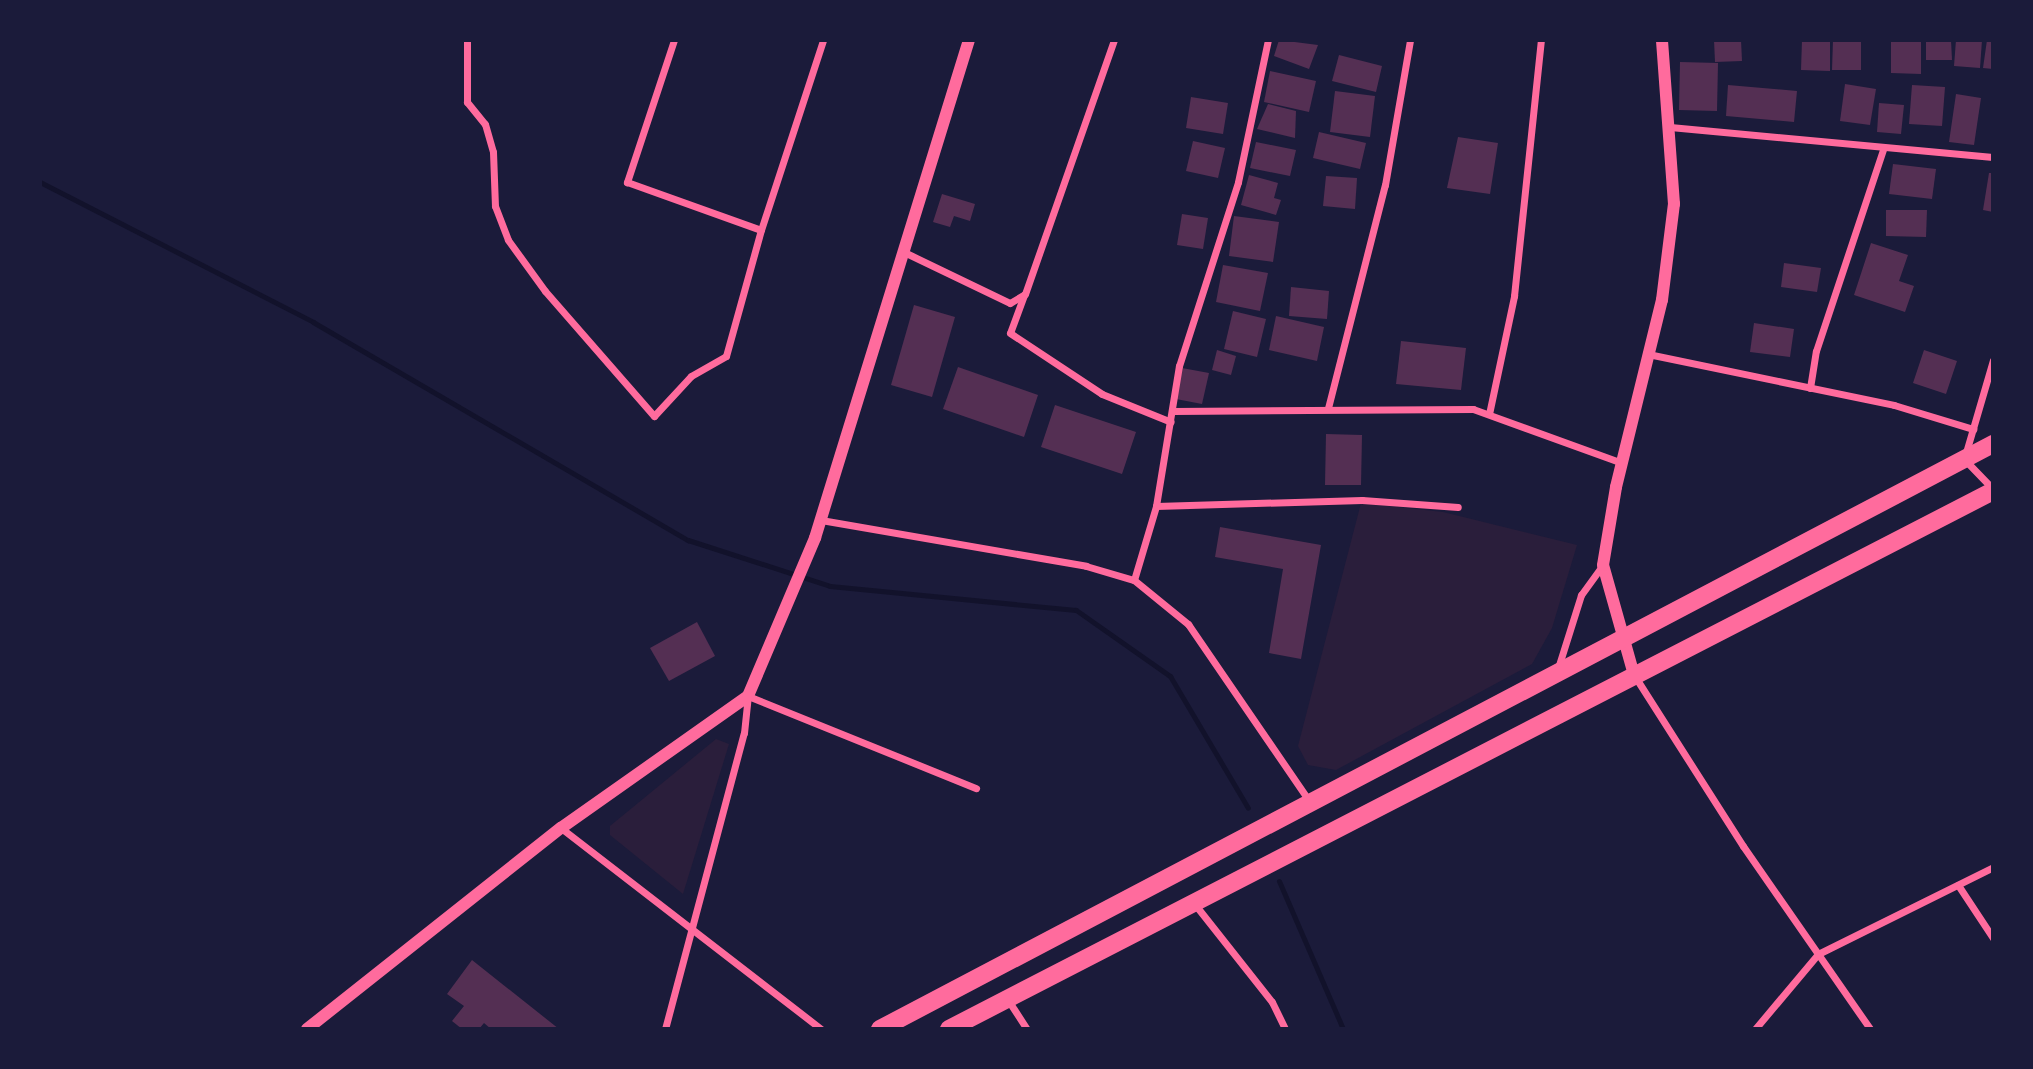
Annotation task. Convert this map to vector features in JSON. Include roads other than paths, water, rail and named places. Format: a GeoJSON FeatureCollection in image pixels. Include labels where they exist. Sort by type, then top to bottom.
{"type":"FeatureCollection","features":[{"type":"Feature","properties":{"kind":"main road"},"geometry":{"type":"LineString","coordinates":[[880,1029],[1993,444]]}},
{"type":"Feature","properties":{"kind":"main road"},"geometry":{"type":"LineString","coordinates":[[949,1029],[1993,490]]}},
{"type":"Feature","properties":{"kind":"street"},"geometry":{"type":"LineString","coordinates":[[467,40],[467,102],[485,124],[493,152],[495,206],[508,240],[545,291],[654,416],[691,376],[726,356],[761,230],[823,40]]}},
{"type":"Feature","properties":{"kind":"street"},"geometry":{"type":"LineString","coordinates":[[674,40],[627,182],[761,230]]}},
{"type":"Feature","properties":{"kind":"street"},"geometry":{"type":"LineString","coordinates":[[665,1029],[744,733],[748,696],[792,600],[815,538],[906,253],[969,40]]}},
{"type":"Feature","properties":{"kind":"street"},"geometry":{"type":"LineString","coordinates":[[1114,40],[1010,333],[1102,394],[1171,422]]}},
{"type":"Feature","properties":{"kind":"street"},"geometry":{"type":"LineString","coordinates":[[1134,580],[1156,506],[1179,366],[1238,182],[1268,40]]}},
{"type":"Feature","properties":{"kind":"street"},"geometry":{"type":"LineString","coordinates":[[1328,408],[1385,185],[1410,40]]}},
{"type":"Feature","properties":{"kind":"street"},"geometry":{"type":"LineString","coordinates":[[1489,414],[1514,296],[1541,40]]}},
{"type":"Feature","properties":{"kind":"street"},"geometry":{"type":"LineString","coordinates":[[1662,40],[1674,204],[1662,300],[1622,463],[1603,565],[1620,639],[1634,675],[1870,1029]]}},
{"type":"Feature","properties":{"kind":"street"},"geometry":{"type":"LineString","coordinates":[[1670,127],[1993,157]]}},
{"type":"Feature","properties":{"kind":"street"},"geometry":{"type":"LineString","coordinates":[[1810,388],[1816,351],[1885,147]]}},
{"type":"Feature","properties":{"kind":"street"},"geometry":{"type":"LineString","coordinates":[[906,253],[1010,303],[1025,294]]}},
{"type":"Feature","properties":{"kind":"street"},"geometry":{"type":"LineString","coordinates":[[1648,354],[1894,405],[1973,429]]}},
{"type":"Feature","properties":{"kind":"street"},"geometry":{"type":"LineString","coordinates":[[1993,360],[1964,459],[1993,490]]}},
{"type":"Feature","properties":{"kind":"street"},"geometry":{"type":"LineString","coordinates":[[1173,411],[1473,409],[1622,463]]}},
{"type":"Feature","properties":{"kind":"street"},"geometry":{"type":"LineString","coordinates":[[1156,506],[1362,500],[1458,507]]}},
{"type":"Feature","properties":{"kind":"street"},"geometry":{"type":"LineString","coordinates":[[821,520],[1086,566],[1134,580],[1188,624],[1310,802]]}},
{"type":"Feature","properties":{"kind":"street"},"geometry":{"type":"LineString","coordinates":[[1556,673],[1581,595],[1603,565]]}},
{"type":"Feature","properties":{"kind":"street"},"geometry":{"type":"LineString","coordinates":[[748,696],[976,788]]}},
{"type":"Feature","properties":{"kind":"street"},"geometry":{"type":"LineString","coordinates":[[307,1029],[561,828],[748,696]]}},
{"type":"Feature","properties":{"kind":"street"},"geometry":{"type":"LineString","coordinates":[[561,828],[821,1029]]}},
{"type":"Feature","properties":{"kind":"street"},"geometry":{"type":"LineString","coordinates":[[1755,1029],[1818,954],[1993,867]]}},
{"type":"Feature","properties":{"kind":"street"},"geometry":{"type":"LineString","coordinates":[[1958,884],[1993,938]]}},
{"type":"Feature","properties":{"kind":"street"},"geometry":{"type":"LineString","coordinates":[[1192,902],[1272,1002],[1285,1029]]}},
{"type":"Feature","properties":{"kind":"street"},"geometry":{"type":"LineString","coordinates":[[1007,999],[1027,1029]]}},
{"type":"Feature","properties":{"kind":"waterway"},"geometry":{"type":"LineString","coordinates":[[40,182],[313,322],[688,540],[830,586],[1076,610],[1170,676],[1248,808]]}},
{"type":"Feature","properties":{"kind":"waterway"},"geometry":{"type":"LineString","coordinates":[[1279,881],[1343,1029]]}}]}
